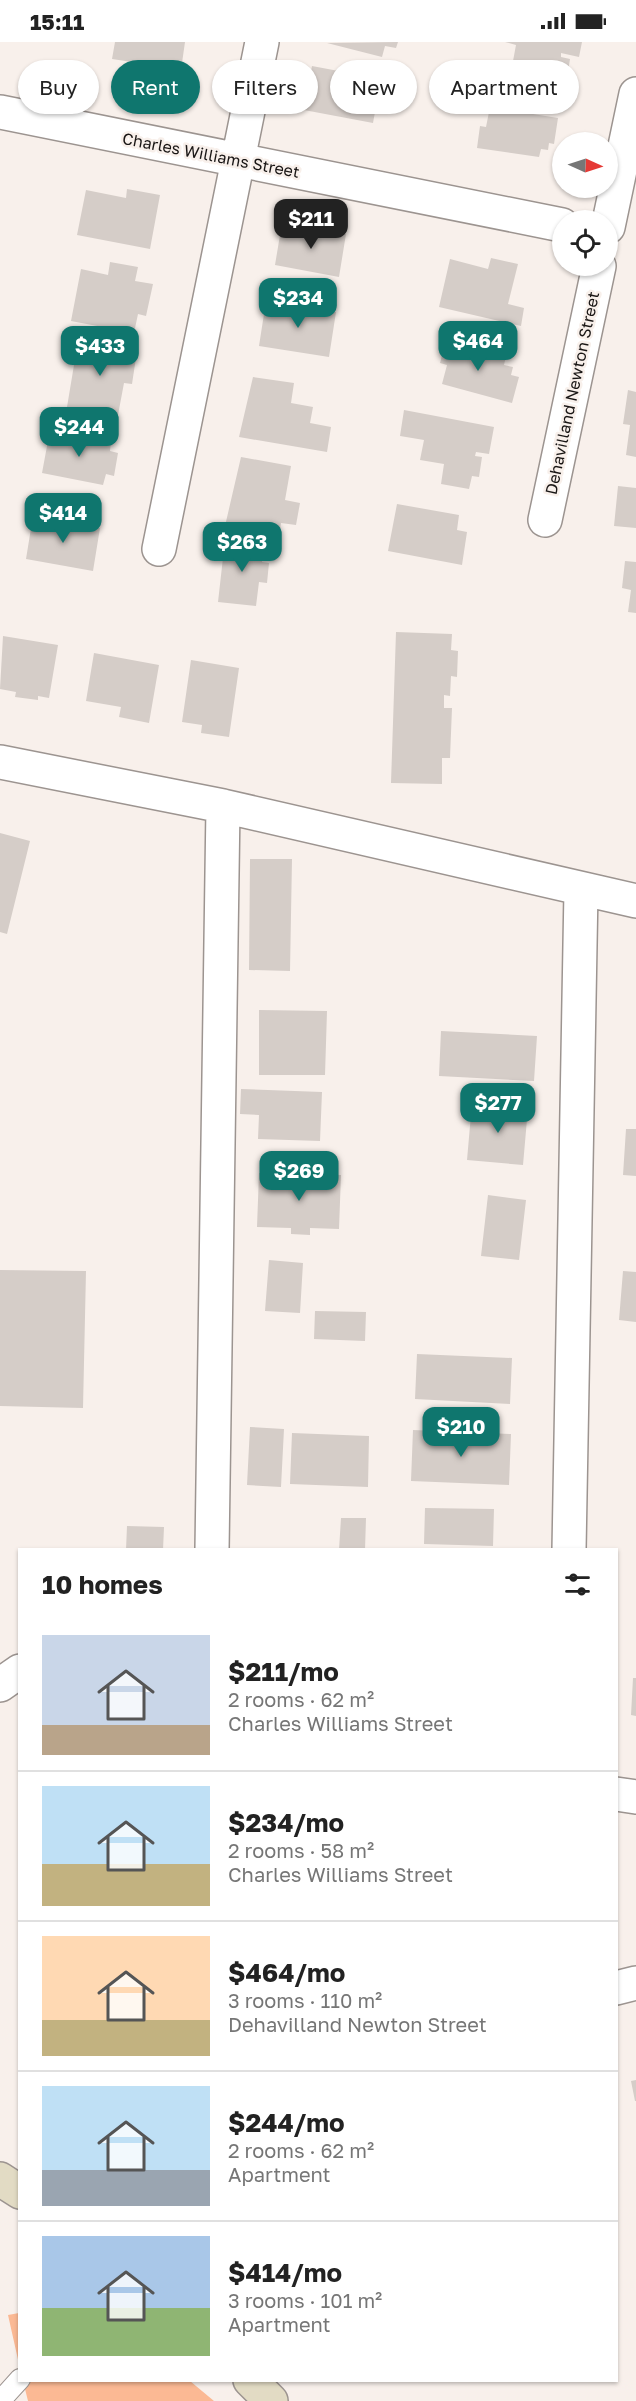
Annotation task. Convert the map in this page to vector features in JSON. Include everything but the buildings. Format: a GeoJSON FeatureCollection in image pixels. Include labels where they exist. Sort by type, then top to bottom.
{"type":"FeatureCollection","features":[{"type":"Feature","properties":{"kind":"main road"},"geometry":{"type":"LineString","coordinates":[[0,2179],[18,2191]]}},
{"type":"Feature","properties":{"kind":"main road"},"geometry":{"type":"LineString","coordinates":[[252,2382],[271,2401]]}},
{"type":"Feature","properties":{"kind":"street"},"geometry":{"type":"LineString","coordinates":[[159,549],[236,160],[262,42]]}},
{"type":"Feature","properties":{"kind":"street"},"geometry":{"type":"LineString","coordinates":[[613,210],[631,143],[636,94]]}},
{"type":"Feature","properties":{"kind":"street","name":"Charles Williams Street"},"geometry":{"type":"LineString","coordinates":[[0,112],[552,223]]}},
{"type":"Feature","properties":{"kind":"street","name":"Dehavilland Newton Street"},"geometry":{"type":"LineString","coordinates":[[545,520],[597,276]]}},
{"type":"Feature","properties":{"kind":"street"},"geometry":{"type":"LineString","coordinates":[[0,762],[223,806],[636,901]]}},
{"type":"Feature","properties":{"kind":"street"},"geometry":{"type":"LineString","coordinates":[[212,1548],[223,806]]}},
{"type":"Feature","properties":{"kind":"street"},"geometry":{"type":"LineString","coordinates":[[569,1548],[581,890]]}},
{"type":"Feature","properties":{"kind":"street"},"geometry":{"type":"LineString","coordinates":[[0,1685],[18,1672]]}},
{"type":"Feature","properties":{"kind":"street"},"geometry":{"type":"LineString","coordinates":[[618,1794],[636,1797]]}},
{"type":"Feature","properties":{"kind":"street"},"geometry":{"type":"LineString","coordinates":[[618,1988],[636,1983]]}},
{"type":"Feature","properties":{"kind":"lane"},"geometry":{"type":"LineString","coordinates":[[0,2401],[18,2381]]}},
{"type":"Feature","properties":{"kind":"shaded area"},"geometry":{"type":"Polygon","coordinates":[[[18,2313],[18,2360],[8,2315],[18,2313]]]}},
{"type":"Feature","properties":{"kind":"shaded area"},"geometry":{"type":"Polygon","coordinates":[[[23,2382],[191,2382],[214,2401],[28,2401],[23,2382]]]}}]}
